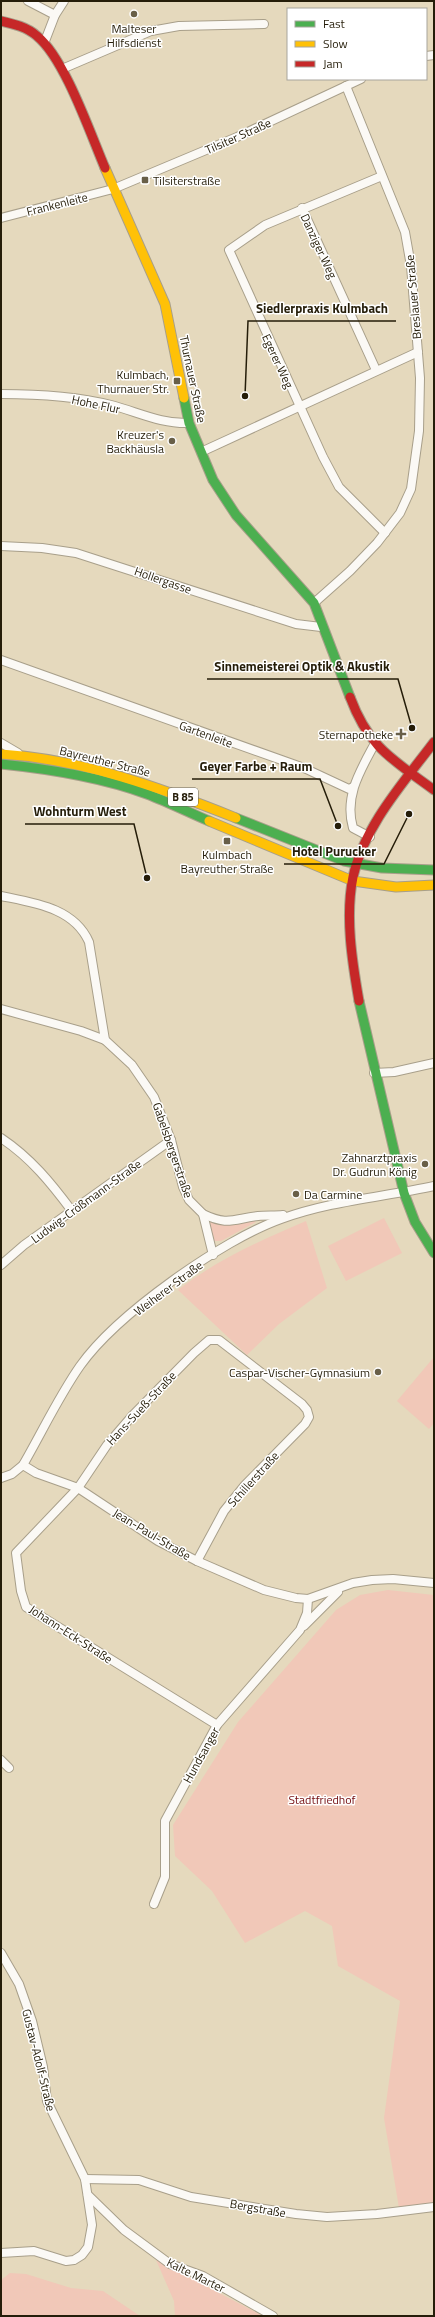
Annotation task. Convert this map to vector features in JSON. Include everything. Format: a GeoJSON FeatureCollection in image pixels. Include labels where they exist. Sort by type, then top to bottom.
{"type":"FeatureCollection","features":[{"type":"Feature","properties":{"kind":"street"},"geometry":{"type":"LineString","coordinates":[[28,1],[55,15]]}},
{"type":"Feature","properties":{"kind":"street"},"geometry":{"type":"LineString","coordinates":[[45,42],[55,15],[64,1]]}},
{"type":"Feature","properties":{"kind":"street","name":"Thurnauer Straße"},"geometry":{"type":"LineString","coordinates":[[1,21],[26,27],[45,42],[62,69],[113,189],[156,280],[165,304],[189,423],[213,480],[228,504],[314,603],[321,627],[359,721],[374,745],[434,790]]}},
{"type":"Feature","properties":{"kind":"street"},"geometry":{"type":"LineString","coordinates":[[62,69],[151,31],[179,26],[264,24]]}},
{"type":"Feature","properties":{"kind":"street","name":"Tilsiter Straße"},"geometry":{"type":"LineString","coordinates":[[113,189],[237,137],[359,80]]}},
{"type":"Feature","properties":{"kind":"street","name":"Breslauer Straße"},"geometry":{"type":"LineString","coordinates":[[200,452],[299,405],[418,352],[411,266],[405,232],[346,86]]}},
{"type":"Feature","properties":{"kind":"street"},"geometry":{"type":"LineString","coordinates":[[302,208],[382,176]]}},
{"type":"Feature","properties":{"kind":"street","name":"Frankenleite"},"geometry":{"type":"LineString","coordinates":[[1,218],[113,189]]}},
{"type":"Feature","properties":{"kind":"street","name":"Egerer Weg"},"geometry":{"type":"LineString","coordinates":[[302,208],[265,225],[228,250],[339,488],[385,533]]}},
{"type":"Feature","properties":{"kind":"street","name":"Danziger Weg"},"geometry":{"type":"LineString","coordinates":[[302,208],[376,370]]}},
{"type":"Feature","properties":{"kind":"street"},"geometry":{"type":"LineString","coordinates":[[314,603],[350,571],[385,533],[400,513],[411,489],[419,432],[420,378],[418,352]]}},
{"type":"Feature","properties":{"kind":"street","name":"Hohe Flur"},"geometry":{"type":"LineString","coordinates":[[1,394],[41,394],[79,399],[112,406],[172,424],[189,423]]}},
{"type":"Feature","properties":{"kind":"street","name":"Hollergasse"},"geometry":{"type":"LineString","coordinates":[[1,546],[42,548],[76,553],[296,624],[321,627]]}},
{"type":"Feature","properties":{"kind":"street","name":"Gartenleite"},"geometry":{"type":"LineString","coordinates":[[1,660],[304,768],[349,789],[352,787]]}},
{"type":"Feature","properties":{"kind":"street"},"geometry":{"type":"LineString","coordinates":[[434,742],[411,772],[370,837],[357,865],[353,881],[351,900],[353,966],[374,1073],[392,1140],[403,1192],[420,1232],[434,1253]]}},
{"type":"Feature","properties":{"kind":"street"},"geometry":{"type":"LineString","coordinates":[[1,743],[21,755]]}},
{"type":"Feature","properties":{"kind":"street"},"geometry":{"type":"LineString","coordinates":[[370,837],[353,828],[350,816],[352,787],[374,745]]}},
{"type":"Feature","properties":{"kind":"street","name":"Bayreuther Straße"},"geometry":{"type":"LineString","coordinates":[[1,754],[21,755],[113,773],[152,785],[332,858],[357,865]]}},
{"type":"Feature","properties":{"kind":"street","name":"Bayreuther Straße"},"geometry":{"type":"LineString","coordinates":[[1,764],[38,768],[108,782],[147,794],[270,848],[353,881]]}},
{"type":"Feature","properties":{"kind":"street","name":"B 85"},"geometry":{"type":"LineString","coordinates":[[357,865],[416,871],[434,870]]}},
{"type":"Feature","properties":{"kind":"street","name":"B 85"},"geometry":{"type":"LineString","coordinates":[[353,881],[396,887],[434,885]]}},
{"type":"Feature","properties":{"kind":"street"},"geometry":{"type":"LineString","coordinates":[[1,896],[53,908],[75,921],[84,930],[89,942],[105,1040],[81,1031],[1,1009]]}},
{"type":"Feature","properties":{"kind":"street","name":"Gabelsbergerstraße"},"geometry":{"type":"LineString","coordinates":[[105,1040],[132,1065],[144,1080],[157,1102],[172,1140],[183,1187],[189,1200],[203,1214],[225,1221],[239,1221],[257,1216],[294,1215]]}},
{"type":"Feature","properties":{"kind":"street"},"geometry":{"type":"LineString","coordinates":[[374,1073],[394,1072],[434,1063]]}},
{"type":"Feature","properties":{"kind":"street"},"geometry":{"type":"LineString","coordinates":[[1,1138],[31,1161],[49,1180],[72,1211]]}},
{"type":"Feature","properties":{"kind":"street","name":"Ludwig-Crößmann-Straße"},"geometry":{"type":"LineString","coordinates":[[1,1265],[72,1211],[172,1140]]}},
{"type":"Feature","properties":{"kind":"street","name":"Weiherer Straße"},"geometry":{"type":"LineString","coordinates":[[1,1478],[23,1465],[80,1366],[94,1349],[162,1289],[240,1237],[294,1215],[346,1201],[434,1186]]}},
{"type":"Feature","properties":{"kind":"street"},"geometry":{"type":"LineString","coordinates":[[203,1214],[213,1255]]}},
{"type":"Feature","properties":{"kind":"street","name":"Schillerstraße"},"geometry":{"type":"LineString","coordinates":[[197,1561],[228,1506],[245,1485],[305,1424],[309,1417],[307,1410],[302,1404],[219,1340],[215,1339]]}},
{"type":"Feature","properties":{"kind":"street","name":"Hans-Sueß-Straße"},"geometry":{"type":"LineString","coordinates":[[78,1488],[107,1445],[132,1416],[194,1353],[210,1340],[215,1339]]}},
{"type":"Feature","properties":{"kind":"street","name":"Jean-Paul-Straße"},"geometry":{"type":"LineString","coordinates":[[23,1465],[36,1473],[78,1488],[158,1541],[197,1561],[264,1590],[296,1598],[308,1599]]}},
{"type":"Feature","properties":{"kind":"street","name":"Johann-Eck-Straße"},"geometry":{"type":"LineString","coordinates":[[78,1488],[16,1553],[21,1591],[26,1607],[217,1725]]}},
{"type":"Feature","properties":{"kind":"street"},"geometry":{"type":"LineString","coordinates":[[308,1599],[346,1586],[379,1579],[434,1583]]}},
{"type":"Feature","properties":{"kind":"street","name":"Hundsanger"},"geometry":{"type":"LineString","coordinates":[[154,1904],[165,1876],[165,1821],[217,1725],[300,1630],[346,1586]]}},
{"type":"Feature","properties":{"kind":"street","name":"Hundsanger"},"geometry":{"type":"LineString","coordinates":[[300,1630],[307,1613],[308,1599]]}},
{"type":"Feature","properties":{"kind":"street"},"geometry":{"type":"LineString","coordinates":[[1,1760],[9,1768]]}},
{"type":"Feature","properties":{"kind":"street","name":"Gustav-Adolf-Straße"},"geometry":{"type":"LineString","coordinates":[[1,1953],[19,1984],[32,2021],[43,2067],[47,2101],[85,2179],[92,2225],[88,2247],[82,2255],[74,2260],[66,2261],[34,2251],[1,2253]]}},
{"type":"Feature","properties":{"kind":"street","name":"Bergstraße"},"geometry":{"type":"LineString","coordinates":[[85,2179],[139,2180],[191,2197],[296,2214],[327,2217],[377,2214],[434,2207]]}},
{"type":"Feature","properties":{"kind":"street","name":"Kalte Marter"},"geometry":{"type":"LineString","coordinates":[[88,2192],[124,2230],[170,2264],[203,2276],[273,2316]]}},
{"type":"Feature","properties":{"kind":"green space"},"geometry":{"type":"Polygon","coordinates":[[[384,1218],[402,1253],[346,1281],[328,1246],[384,1218]]]}},
{"type":"Feature","properties":{"kind":"green space"},"geometry":{"type":"Polygon","coordinates":[[[253,1220],[256,1222],[221,1241],[214,1241],[211,1238],[208,1222],[233,1224],[253,1220]]]}},
{"type":"Feature","properties":{"kind":"green space"},"geometry":{"type":"Polygon","coordinates":[[[306,1221],[327,1288],[279,1324],[247,1355],[178,1290],[208,1269],[224,1260],[256,1243],[306,1221]]]}},
{"type":"Feature","properties":{"kind":"green space"},"geometry":{"type":"Polygon","coordinates":[[[434,1357],[434,1423],[429,1429],[397,1401],[434,1357]]]}},
{"type":"Feature","properties":{"kind":"green space","name":"Stadtfriedhof"},"geometry":{"type":"Polygon","coordinates":[[[388,1590],[434,1595],[434,2205],[399,2208],[384,2118],[400,2001],[338,1966],[332,1926],[305,1911],[245,1943],[212,1891],[175,1856],[173,1825],[238,1722],[336,1610],[360,1595],[388,1590]]]}},
{"type":"Feature","properties":{"kind":"green space"},"geometry":{"type":"Polygon","coordinates":[[[156,2260],[263,2316],[175,2316],[174,2301],[156,2260]]]}},
{"type":"Feature","properties":{"kind":"green space"},"geometry":{"type":"Polygon","coordinates":[[[10,2273],[26,2274],[71,2288],[103,2291],[140,2316],[1,2316],[1,2280],[10,2273]]]}},
{"type":"Feature","properties":{"kind":"traffic: fast"},"geometry":{"type":"LineString","coordinates":[[184,398],[189,423],[213,480],[236,515],[314,603],[350,697]]}},
{"type":"Feature","properties":{"kind":"traffic: fast"},"geometry":{"type":"LineString","coordinates":[[1,764],[38,768],[94,778],[147,794],[209,821]]}},
{"type":"Feature","properties":{"kind":"traffic: fast"},"geometry":{"type":"LineString","coordinates":[[236,818],[344,861],[382,868],[434,870]]}},
{"type":"Feature","properties":{"kind":"traffic: fast"},"geometry":{"type":"LineString","coordinates":[[359,1001],[404,1193],[415,1222],[434,1253]]}},
{"type":"Feature","properties":{"kind":"traffic: slow"},"geometry":{"type":"LineString","coordinates":[[105,168],[165,304],[184,398]]}},
{"type":"Feature","properties":{"kind":"traffic: slow"},"geometry":{"type":"LineString","coordinates":[[1,754],[61,762],[121,777],[179,796],[236,818]]}},
{"type":"Feature","properties":{"kind":"traffic: slow"},"geometry":{"type":"LineString","coordinates":[[209,821],[353,881],[396,887],[434,885]]}},
{"type":"Feature","properties":{"kind":"traffic: jam"},"geometry":{"type":"LineString","coordinates":[[1,21],[29,30],[47,47],[57,61],[76,98],[105,168]]}},
{"type":"Feature","properties":{"kind":"traffic: jam"},"geometry":{"type":"LineString","coordinates":[[350,697],[365,729],[383,751],[434,790]]}},
{"type":"Feature","properties":{"kind":"traffic: jam"},"geometry":{"type":"LineString","coordinates":[[359,1001],[350,939],[351,892],[358,858],[366,840],[386,805],[434,742]]}},
{"type":"Feature","properties":{"kind":"place","name":"Malteser Hilfsdienst"},"geometry":{"type":"Point","coordinates":[134,14]}},
{"type":"Feature","properties":{"kind":"place","name":"Tilsiterstraße"},"geometry":{"type":"Point","coordinates":[145,180]}},
{"type":"Feature","properties":{"kind":"place","name":"Kulmbach, Thurnauer Str."},"geometry":{"type":"Point","coordinates":[177,381]}},
{"type":"Feature","properties":{"kind":"place","name":"Siedlerpraxis Kulmbach"},"geometry":{"type":"Point","coordinates":[245,396]}},
{"type":"Feature","properties":{"kind":"place","name":"Kreuzer's Backhäusla"},"geometry":{"type":"Point","coordinates":[172,441]}},
{"type":"Feature","properties":{"kind":"place","name":"Sinnemeisterei Optik & Akustik"},"geometry":{"type":"Point","coordinates":[412,728]}},
{"type":"Feature","properties":{"kind":"place","name":"Sternapotheke"},"geometry":{"type":"Point","coordinates":[401,734]}},
{"type":"Feature","properties":{"kind":"place","name":"Hotel Purucker"},"geometry":{"type":"Point","coordinates":[409,814]}},
{"type":"Feature","properties":{"kind":"place","name":"Geyer Farbe + Raum"},"geometry":{"type":"Point","coordinates":[338,826]}},
{"type":"Feature","properties":{"kind":"place","name":"Kulmbach Bayreuther Straße"},"geometry":{"type":"Point","coordinates":[227,841]}},
{"type":"Feature","properties":{"kind":"place","name":"Wohnturm West"},"geometry":{"type":"Point","coordinates":[147,878]}},
{"type":"Feature","properties":{"kind":"place","name":"Zahnarztpraxis Dr. Gudrun König"},"geometry":{"type":"Point","coordinates":[425,1164]}},
{"type":"Feature","properties":{"kind":"place","name":"Da Carmine"},"geometry":{"type":"Point","coordinates":[296,1194]}},
{"type":"Feature","properties":{"kind":"place","name":"Caspar-Vischer-Gymnasium"},"geometry":{"type":"Point","coordinates":[378,1372]}}]}
